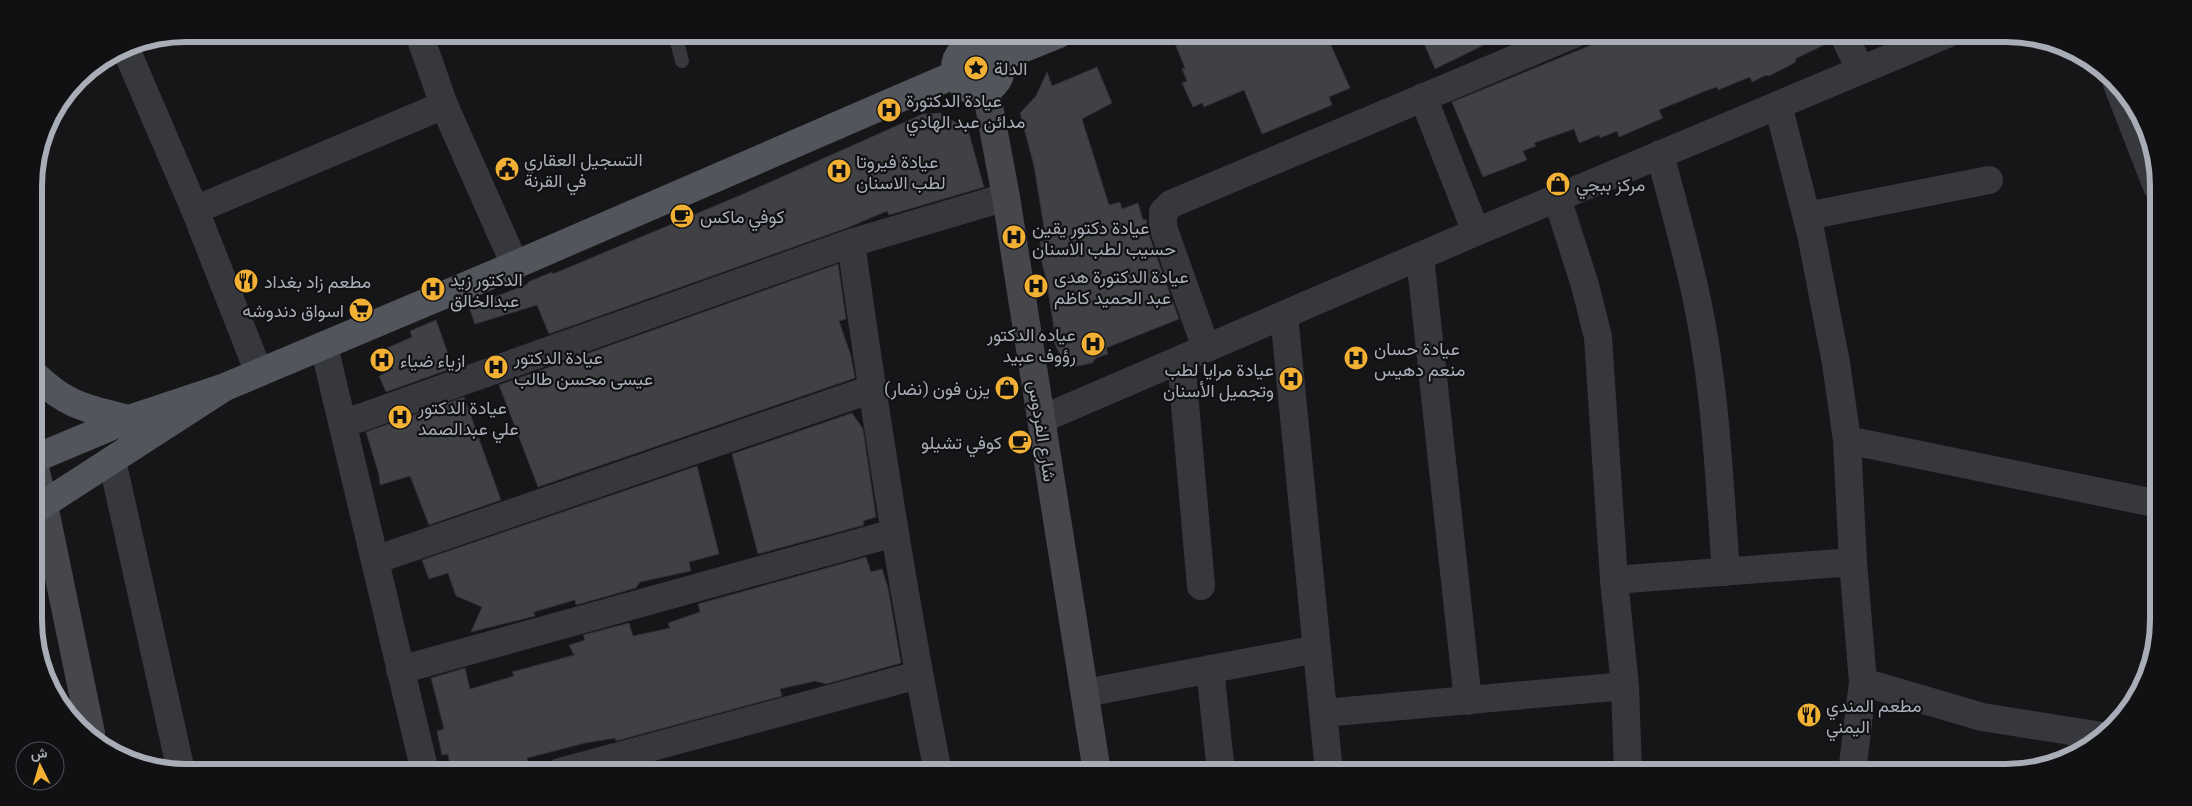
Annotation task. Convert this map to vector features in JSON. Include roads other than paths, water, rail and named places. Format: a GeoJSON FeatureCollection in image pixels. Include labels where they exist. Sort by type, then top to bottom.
{"type":"FeatureCollection","features":[{"type":"Feature","properties":{"kind":"main road"},"geometry":{"type":"LineString","coordinates":[[969,43],[957,58],[956,74],[959,81],[971,90],[986,90],[998,80],[1001,74],[1000,58],[989,47],[981,43]]}},
{"type":"Feature","properties":{"kind":"main road"},"geometry":{"type":"LineString","coordinates":[[1000,58],[1037,43]]}},
{"type":"Feature","properties":{"kind":"main road"},"geometry":{"type":"LineString","coordinates":[[42,455],[129,420],[225,387],[324,346],[956,74]]}},
{"type":"Feature","properties":{"kind":"main road"},"geometry":{"type":"LineString","coordinates":[[43,383],[71,403],[129,420]]}},
{"type":"Feature","properties":{"kind":"main road"},"geometry":{"type":"LineString","coordinates":[[42,506],[225,387]]}},
{"type":"Feature","properties":{"kind":"street"},"geometry":{"type":"LineString","coordinates":[[423,43],[444,105],[515,265]]}},
{"type":"Feature","properties":{"kind":"street"},"geometry":{"type":"LineString","coordinates":[[1206,348],[1163,227],[1163,212],[1171,204],[1552,43]]}},
{"type":"Feature","properties":{"kind":"street"},"geometry":{"type":"LineString","coordinates":[[1847,43],[1860,69]]}},
{"type":"Feature","properties":{"kind":"street"},"geometry":{"type":"LineString","coordinates":[[1042,419],[1476,232],[1925,43]]}},
{"type":"Feature","properties":{"kind":"street"},"geometry":{"type":"LineString","coordinates":[[128,55],[195,210],[259,373]]}},
{"type":"Feature","properties":{"kind":"street","name":"شارع الفردوس"},"geometry":{"type":"LineString","coordinates":[[986,90],[1006,197],[1096,764]]}},
{"type":"Feature","properties":{"kind":"street"},"geometry":{"type":"LineString","coordinates":[[1423,97],[1476,232]]}},
{"type":"Feature","properties":{"kind":"street"},"geometry":{"type":"LineString","coordinates":[[195,210],[444,105]]}},
{"type":"Feature","properties":{"kind":"street"},"geometry":{"type":"LineString","coordinates":[[1778,106],[1807,216],[1836,363],[1847,440],[1853,562],[1863,682],[1853,763]]}},
{"type":"Feature","properties":{"kind":"street"},"geometry":{"type":"LineString","coordinates":[[2127,111],[2147,161]]}},
{"type":"Feature","properties":{"kind":"street"},"geometry":{"type":"LineString","coordinates":[[1660,154],[1686,255],[1704,338],[1712,394],[1726,572]]}},
{"type":"Feature","properties":{"kind":"street"},"geometry":{"type":"LineString","coordinates":[[1807,216],[1989,180]]}},
{"type":"Feature","properties":{"kind":"street"},"geometry":{"type":"LineString","coordinates":[[343,424],[851,243],[1006,197]]}},
{"type":"Feature","properties":{"kind":"street"},"geometry":{"type":"LineString","coordinates":[[1557,198],[1585,285],[1598,338],[1614,580],[1625,686],[1628,763]]}},
{"type":"Feature","properties":{"kind":"street"},"geometry":{"type":"LineString","coordinates":[[851,243],[894,533],[918,675],[936,764]]}},
{"type":"Feature","properties":{"kind":"street"},"geometry":{"type":"LineString","coordinates":[[1420,257],[1468,701]]}},
{"type":"Feature","properties":{"kind":"street"},"geometry":{"type":"LineString","coordinates":[[1284,315],[1327,763]]}},
{"type":"Feature","properties":{"kind":"street"},"geometry":{"type":"LineString","coordinates":[[324,346],[423,764]]}},
{"type":"Feature","properties":{"kind":"street"},"geometry":{"type":"LineString","coordinates":[[1181,359],[1201,586]]}},
{"type":"Feature","properties":{"kind":"street"},"geometry":{"type":"LineString","coordinates":[[375,560],[872,389]]}},
{"type":"Feature","properties":{"kind":"street"},"geometry":{"type":"LineString","coordinates":[[1847,440],[2150,502]]}},
{"type":"Feature","properties":{"kind":"street"},"geometry":{"type":"LineString","coordinates":[[112,460],[179,763]]}},
{"type":"Feature","properties":{"kind":"street"},"geometry":{"type":"LineString","coordinates":[[42,517],[89,725]]}},
{"type":"Feature","properties":{"kind":"street"},"geometry":{"type":"LineString","coordinates":[[400,670],[894,533]]}},
{"type":"Feature","properties":{"kind":"street"},"geometry":{"type":"LineString","coordinates":[[1614,580],[1853,562]]}},
{"type":"Feature","properties":{"kind":"street"},"geometry":{"type":"LineString","coordinates":[[1085,693],[1317,649]]}},
{"type":"Feature","properties":{"kind":"street"},"geometry":{"type":"LineString","coordinates":[[1210,669],[1220,763]]}},
{"type":"Feature","properties":{"kind":"street"},"geometry":{"type":"LineString","coordinates":[[617,764],[918,675]]}},
{"type":"Feature","properties":{"kind":"street"},"geometry":{"type":"LineString","coordinates":[[1863,682],[1982,717],[2091,735]]}},
{"type":"Feature","properties":{"kind":"street"},"geometry":{"type":"LineString","coordinates":[[1324,713],[1625,686]]}},
{"type":"Feature","properties":{"kind":"lane"},"geometry":{"type":"LineString","coordinates":[[677,43],[682,61]]}},
{"type":"Feature","properties":{"kind":"place","name":"الدلة"},"geometry":{"type":"Point","coordinates":[976,68]}},
{"type":"Feature","properties":{"kind":"place","name":"عيادة الدكتورة مدائن عبد الهادي"},"geometry":{"type":"Point","coordinates":[889,110]}},
{"type":"Feature","properties":{"kind":"place","name":"التسجيل العقاري في القرنة"},"geometry":{"type":"Point","coordinates":[507,169]}},
{"type":"Feature","properties":{"kind":"place","name":"عيادة فيروتا لطب الاسنان"},"geometry":{"type":"Point","coordinates":[839,171]}},
{"type":"Feature","properties":{"kind":"place","name":"مركز ببجي"},"geometry":{"type":"Point","coordinates":[1558,184]}},
{"type":"Feature","properties":{"kind":"place","name":"كوفي ماكس"},"geometry":{"type":"Point","coordinates":[682,216]}},
{"type":"Feature","properties":{"kind":"place","name":"عيادة دكتور يقين حسيب لطب الاسنان"},"geometry":{"type":"Point","coordinates":[1014,237]}},
{"type":"Feature","properties":{"kind":"place","name":"مطعم زاد بغداد"},"geometry":{"type":"Point","coordinates":[246,281]}},
{"type":"Feature","properties":{"kind":"place","name":"عيادة الدكتورة هدى عبد الحميد كاظم"},"geometry":{"type":"Point","coordinates":[1036,286]}},
{"type":"Feature","properties":{"kind":"place","name":"الدكتور زيد عبدالخالق"},"geometry":{"type":"Point","coordinates":[433,289]}},
{"type":"Feature","properties":{"kind":"place","name":"اسواق دندوشه"},"geometry":{"type":"Point","coordinates":[361,310]}},
{"type":"Feature","properties":{"kind":"place","name":"عياده الدكتور رؤوف عبيد"},"geometry":{"type":"Point","coordinates":[1093,344]}},
{"type":"Feature","properties":{"kind":"place","name":"عيادة حسان منعم دهيس"},"geometry":{"type":"Point","coordinates":[1356,358]}},
{"type":"Feature","properties":{"kind":"place","name":"ازياء ضياء"},"geometry":{"type":"Point","coordinates":[382,360]}},
{"type":"Feature","properties":{"kind":"place","name":"عيادة الدكتور عيسى محسن طالب"},"geometry":{"type":"Point","coordinates":[496,367]}},
{"type":"Feature","properties":{"kind":"place","name":"عيادة مرايا لطب وتجميل الأسنان"},"geometry":{"type":"Point","coordinates":[1291,379]}},
{"type":"Feature","properties":{"kind":"place","name":"يزن فون (نضار)"},"geometry":{"type":"Point","coordinates":[1007,388]}},
{"type":"Feature","properties":{"kind":"place","name":"عيادة الدكتور علي عبدالصمد"},"geometry":{"type":"Point","coordinates":[400,417]}},
{"type":"Feature","properties":{"kind":"place","name":"كوفي تشيلو"},"geometry":{"type":"Point","coordinates":[1020,442]}},
{"type":"Feature","properties":{"kind":"place","name":"مطعم المندي اليمني"},"geometry":{"type":"Point","coordinates":[1809,715]}}]}
